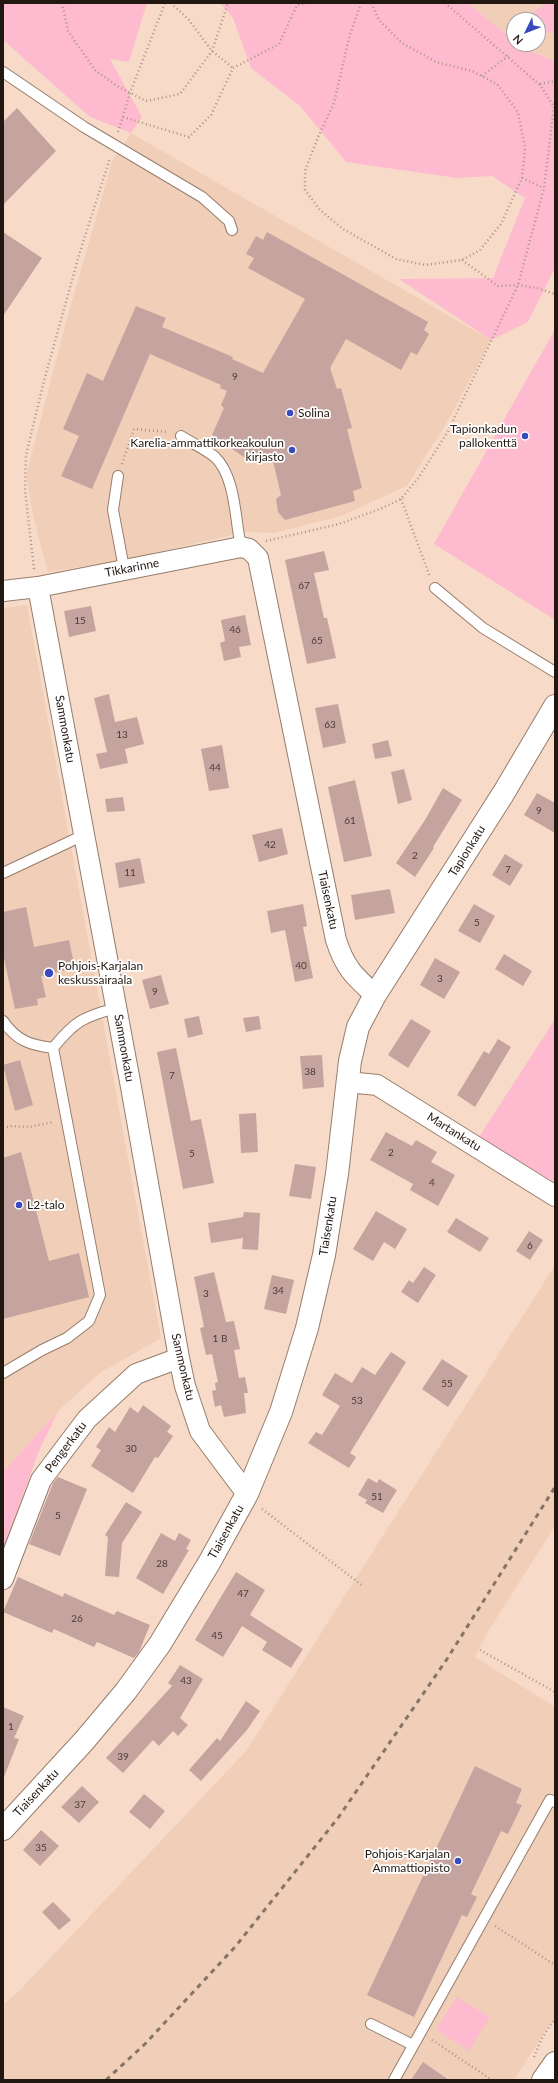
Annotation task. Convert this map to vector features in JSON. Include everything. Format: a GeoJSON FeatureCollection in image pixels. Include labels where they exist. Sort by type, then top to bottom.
{"type":"FeatureCollection","features":[{"type":"Feature","properties":{"kind":"street","name":"Tikkarinne"},"geometry":{"type":"LineString","coordinates":[[3,591],[37,581],[126,568],[241,547]]}},
{"type":"Feature","properties":{"kind":"street"},"geometry":{"type":"LineString","coordinates":[[241,547],[260,550]]}},
{"type":"Feature","properties":{"kind":"street","name":"Tiaisenkatu"},"geometry":{"type":"LineString","coordinates":[[3,1829],[84,1741],[139,1674],[160,1644],[205,1570],[252,1500],[307,1328],[324,1255],[337,1174],[350,1061],[358,1027],[375,995],[352,974],[342,959],[336,940],[260,550]]}},
{"type":"Feature","properties":{"kind":"street","name":"Sammonkatu"},"geometry":{"type":"LineString","coordinates":[[37,581],[185,1386],[200,1431],[252,1500]]}},
{"type":"Feature","properties":{"kind":"street","name":"Tapionkatu"},"geometry":{"type":"LineString","coordinates":[[375,995],[499,801],[555,706]]}},
{"type":"Feature","properties":{"kind":"street","name":"Martankatu"},"geometry":{"type":"LineString","coordinates":[[348,1082],[377,1085],[555,1196]]}},
{"type":"Feature","properties":{"kind":"street","name":"Pengerkatu"},"geometry":{"type":"LineString","coordinates":[[3,1579],[41,1480],[87,1419],[136,1374],[179,1358]]}},
{"type":"Feature","properties":{"kind":"street"},"geometry":{"type":"LineString","coordinates":[[537,2072],[555,2062]]}},
{"type":"Feature","properties":{"kind":"lane"},"geometry":{"type":"LineString","coordinates":[[3,72],[114,145],[202,197],[230,221],[232,230]]}},
{"type":"Feature","properties":{"kind":"lane"},"geometry":{"type":"LineString","coordinates":[[181,436],[216,458],[229,481],[235,503],[241,547]]}},
{"type":"Feature","properties":{"kind":"lane"},"geometry":{"type":"LineString","coordinates":[[118,476],[113,510],[123,563],[126,568]]}},
{"type":"Feature","properties":{"kind":"lane"},"geometry":{"type":"LineString","coordinates":[[435,588],[483,628],[555,672]]}},
{"type":"Feature","properties":{"kind":"lane"},"geometry":{"type":"LineString","coordinates":[[3,873],[84,835]]}},
{"type":"Feature","properties":{"kind":"lane"},"geometry":{"type":"LineString","coordinates":[[3,1373],[42,1350],[67,1338],[89,1321],[100,1295],[53,1048],[67,1030],[88,1016],[116,1008]]}},
{"type":"Feature","properties":{"kind":"lane"},"geometry":{"type":"LineString","coordinates":[[3,1021],[18,1038],[35,1046],[53,1048]]}},
{"type":"Feature","properties":{"kind":"lane"},"geometry":{"type":"LineString","coordinates":[[394,2080],[550,1800],[555,1802]]}},
{"type":"Feature","properties":{"kind":"lane"},"geometry":{"type":"LineString","coordinates":[[372,2024],[413,2045]]}},
{"type":"Feature","properties":{"kind":"path"},"geometry":{"type":"LineString","coordinates":[[62,3],[68,31],[95,70],[117,86],[146,101],[180,94],[212,51],[228,3]]}},
{"type":"Feature","properties":{"kind":"path"},"geometry":{"type":"LineString","coordinates":[[37,581],[25,490],[26,455],[44,381],[79,255],[130,93],[164,3]]}},
{"type":"Feature","properties":{"kind":"path"},"geometry":{"type":"LineString","coordinates":[[171,3],[189,20],[212,51],[233,68]]}},
{"type":"Feature","properties":{"kind":"path"},"geometry":{"type":"LineString","coordinates":[[123,117],[188,137],[211,115],[233,68],[279,44],[296,5],[307,3]]}},
{"type":"Feature","properties":{"kind":"path"},"geometry":{"type":"LineString","coordinates":[[361,3],[348,38],[334,103],[305,170],[305,190],[320,210],[343,230],[396,259],[425,265],[462,260],[480,250],[501,224],[522,178],[525,148],[518,112],[497,84],[472,70],[436,62],[402,42],[379,20],[371,3]]}},
{"type":"Feature","properties":{"kind":"path"},"geometry":{"type":"LineString","coordinates":[[260,550],[380,509],[400,498],[418,477],[447,433],[518,285],[544,188],[555,108],[540,85],[445,3]]}},
{"type":"Feature","properties":{"kind":"path"},"geometry":{"type":"LineString","coordinates":[[482,76],[508,56]]}},
{"type":"Feature","properties":{"kind":"path"},"geometry":{"type":"LineString","coordinates":[[540,85],[555,82]]}},
{"type":"Feature","properties":{"kind":"path"},"geometry":{"type":"LineString","coordinates":[[522,178],[544,188]]}},
{"type":"Feature","properties":{"kind":"path"},"geometry":{"type":"LineString","coordinates":[[462,260],[498,286],[518,285],[538,288],[555,294]]}},
{"type":"Feature","properties":{"kind":"path"},"geometry":{"type":"LineString","coordinates":[[118,476],[134,429],[162,431],[181,436]]}},
{"type":"Feature","properties":{"kind":"path"},"geometry":{"type":"LineString","coordinates":[[400,498],[435,588]]}},
{"type":"Feature","properties":{"kind":"path"},"geometry":{"type":"LineString","coordinates":[[3,1128],[12,1126],[29,1127],[67,1119]]}},
{"type":"Feature","properties":{"kind":"path"},"geometry":{"type":"LineString","coordinates":[[252,1500],[363,1586]]}},
{"type":"Feature","properties":{"kind":"path"},"geometry":{"type":"LineString","coordinates":[[480,1650],[555,1692]]}},
{"type":"Feature","properties":{"kind":"path"},"geometry":{"type":"LineString","coordinates":[[483,1919],[555,1965]]}},
{"type":"Feature","properties":{"kind":"path"},"geometry":{"type":"LineString","coordinates":[[537,2072],[541,2040],[555,2018]]}},
{"type":"Feature","properties":{"kind":"path"},"geometry":{"type":"LineString","coordinates":[[420,2032],[492,2080]]}},
{"type":"Feature","properties":{"kind":"shaded area"},"geometry":{"type":"Polygon","coordinates":[[[3,3],[147,3],[129,62],[110,59],[142,117],[131,133],[90,117],[3,40],[3,3]]]}},
{"type":"Feature","properties":{"kind":"shaded area"},"geometry":{"type":"Polygon","coordinates":[[[220,3],[468,3],[506,34],[506,52],[533,52],[555,61],[555,268],[528,322],[491,340],[399,279],[493,278],[525,198],[492,176],[457,178],[346,162],[301,107],[251,68],[233,18],[220,3]]]}},
{"type":"Feature","properties":{"kind":"shaded area"},"geometry":{"type":"Polygon","coordinates":[[[468,3],[555,3],[555,61],[535,52],[546,52],[546,12],[506,12],[506,34],[468,3]]]}},
{"type":"Feature","properties":{"kind":"shaded area"},"geometry":{"type":"Polygon","coordinates":[[[547,3],[555,3],[555,32],[546,33],[546,12],[534,12],[547,3]]]}},
{"type":"Feature","properties":{"kind":"shaded area"},"geometry":{"type":"Polygon","coordinates":[[[131,133],[491,340],[449,419],[407,486],[341,516],[274,533],[245,532],[119,561],[48,572],[34,520],[26,476],[66,322],[112,162],[131,133]]]}},
{"type":"Feature","properties":{"kind":"shaded area","name":"Tapionkadun pallokenttä"},"geometry":{"type":"Polygon","coordinates":[[[555,329],[555,620],[434,544],[555,329]]]}},
{"type":"Feature","properties":{"kind":"shaded area","name":"Pohjois-Karjalan keskussairaala"},"geometry":{"type":"Polygon","coordinates":[[[27,605],[161,1338],[100,1373],[58,1411],[3,1472],[3,608],[27,605]]]}},
{"type":"Feature","properties":{"kind":"shaded area"},"geometry":{"type":"Polygon","coordinates":[[[555,1019],[555,1183],[479,1137],[555,1019]]]}},
{"type":"Feature","properties":{"kind":"shaded area"},"geometry":{"type":"Polygon","coordinates":[[[555,1265],[555,1526],[489,1630],[475,1657],[555,1707],[555,2016],[514,2080],[3,2080],[3,2005],[19,1991],[246,1751],[555,1265]]]}},
{"type":"Feature","properties":{"kind":"shaded area"},"geometry":{"type":"Polygon","coordinates":[[[58,1411],[38,1453],[3,1551],[3,1472],[58,1411]]]}},
{"type":"Feature","properties":{"kind":"shaded area"},"geometry":{"type":"Polygon","coordinates":[[[457,1997],[490,2017],[469,2051],[436,2030],[457,1997]]]}},
{"type":"Feature","properties":{"kind":"building"},"geometry":{"type":"Polygon","coordinates":[[[17,108],[56,151],[3,205],[3,122],[17,108]]]}},
{"type":"Feature","properties":{"kind":"building"},"geometry":{"type":"Polygon","coordinates":[[[3,232],[42,258],[3,316],[3,232]]]}},
{"type":"Feature","properties":{"kind":"building"},"geometry":{"type":"Polygon","coordinates":[[[267,232],[428,322],[424,330],[429,334],[417,355],[411,352],[401,370],[346,339],[330,368],[337,389],[341,388],[352,428],[347,429],[362,488],[353,491],[355,501],[285,520],[278,512],[276,499],[281,495],[272,457],[251,462],[212,435],[224,408],[221,405],[227,391],[220,388],[221,385],[150,354],[92,489],[61,476],[79,436],[63,429],[87,373],[103,381],[136,306],[166,318],[162,327],[233,357],[232,359],[263,373],[305,299],[248,268],[254,258],[246,254],[256,236],[263,240],[267,232]]]}},
{"type":"Feature","properties":{"kind":"building"},"geometry":{"type":"Polygon","coordinates":[[[324,551],[329,570],[314,573],[324,618],[327,618],[336,658],[307,664],[285,560],[324,551]]]}},
{"type":"Feature","properties":{"kind":"building"},"geometry":{"type":"Polygon","coordinates":[[[91,606],[96,631],[69,637],[64,611],[91,606]]]}},
{"type":"Feature","properties":{"kind":"building"},"geometry":{"type":"Polygon","coordinates":[[[245,615],[251,645],[239,647],[241,657],[224,661],[220,643],[225,641],[221,620],[245,615]]]}},
{"type":"Feature","properties":{"kind":"building"},"geometry":{"type":"Polygon","coordinates":[[[109,694],[115,722],[137,717],[144,744],[125,749],[128,763],[100,769],[96,754],[107,752],[94,698],[109,694]]]}},
{"type":"Feature","properties":{"kind":"building"},"geometry":{"type":"Polygon","coordinates":[[[338,704],[346,743],[323,748],[315,708],[338,704]]]}},
{"type":"Feature","properties":{"kind":"building"},"geometry":{"type":"Polygon","coordinates":[[[388,740],[392,756],[375,759],[372,744],[388,740]]]}},
{"type":"Feature","properties":{"kind":"building"},"geometry":{"type":"Polygon","coordinates":[[[222,745],[229,788],[209,791],[201,749],[222,745]]]}},
{"type":"Feature","properties":{"kind":"building"},"geometry":{"type":"Polygon","coordinates":[[[404,769],[412,800],[398,804],[391,772],[404,769]]]}},
{"type":"Feature","properties":{"kind":"building"},"geometry":{"type":"Polygon","coordinates":[[[355,780],[372,856],[344,862],[328,787],[355,780]]]}},
{"type":"Feature","properties":{"kind":"building"},"geometry":{"type":"Polygon","coordinates":[[[443,788],[462,800],[415,877],[396,863],[425,820],[443,788]]]}},
{"type":"Feature","properties":{"kind":"building"},"geometry":{"type":"Polygon","coordinates":[[[537,793],[555,803],[555,833],[524,815],[537,793]]]}},
{"type":"Feature","properties":{"kind":"building"},"geometry":{"type":"Polygon","coordinates":[[[123,797],[125,811],[107,812],[105,799],[123,797]]]}},
{"type":"Feature","properties":{"kind":"building"},"geometry":{"type":"Polygon","coordinates":[[[282,828],[288,854],[259,862],[252,835],[282,828]]]}},
{"type":"Feature","properties":{"kind":"building"},"geometry":{"type":"Polygon","coordinates":[[[505,854],[523,865],[510,886],[492,875],[505,854]]]}},
{"type":"Feature","properties":{"kind":"building"},"geometry":{"type":"Polygon","coordinates":[[[140,858],[145,883],[119,888],[115,863],[140,858]]]}},
{"type":"Feature","properties":{"kind":"building"},"geometry":{"type":"Polygon","coordinates":[[[390,889],[395,913],[355,920],[351,895],[390,889]]]}},
{"type":"Feature","properties":{"kind":"building"},"geometry":{"type":"Polygon","coordinates":[[[303,904],[307,926],[303,927],[313,978],[295,982],[285,930],[271,933],[267,911],[303,904]]]}},
{"type":"Feature","properties":{"kind":"building"},"geometry":{"type":"Polygon","coordinates":[[[474,904],[495,916],[480,943],[458,931],[474,904]]]}},
{"type":"Feature","properties":{"kind":"building"},"geometry":{"type":"Polygon","coordinates":[[[26,907],[34,947],[69,940],[75,968],[41,976],[46,997],[37,999],[38,1005],[15,1009],[3,954],[3,912],[26,907]]]}},
{"type":"Feature","properties":{"kind":"building"},"geometry":{"type":"Polygon","coordinates":[[[504,954],[532,971],[523,986],[495,969],[504,954]]]}},
{"type":"Feature","properties":{"kind":"building"},"geometry":{"type":"Polygon","coordinates":[[[435,958],[460,972],[444,999],[420,985],[435,958]]]}},
{"type":"Feature","properties":{"kind":"building"},"geometry":{"type":"Polygon","coordinates":[[[161,975],[169,1004],[150,1009],[142,980],[161,975]]]}},
{"type":"Feature","properties":{"kind":"building"},"geometry":{"type":"Polygon","coordinates":[[[199,1016],[203,1034],[188,1038],[184,1019],[199,1016]]]}},
{"type":"Feature","properties":{"kind":"building"},"geometry":{"type":"Polygon","coordinates":[[[259,1016],[261,1029],[246,1032],[243,1018],[259,1016]]]}},
{"type":"Feature","properties":{"kind":"building"},"geometry":{"type":"Polygon","coordinates":[[[411,1019],[431,1031],[408,1068],[388,1055],[411,1019]]]}},
{"type":"Feature","properties":{"kind":"building"},"geometry":{"type":"Polygon","coordinates":[[[498,1039],[511,1047],[475,1107],[457,1095],[484,1051],[489,1054],[498,1039]]]}},
{"type":"Feature","properties":{"kind":"building"},"geometry":{"type":"Polygon","coordinates":[[[176,1048],[191,1121],[201,1119],[214,1183],[183,1189],[157,1052],[176,1048]]]}},
{"type":"Feature","properties":{"kind":"building"},"geometry":{"type":"Polygon","coordinates":[[[322,1055],[324,1087],[303,1089],[300,1056],[322,1055]]]}},
{"type":"Feature","properties":{"kind":"building"},"geometry":{"type":"Polygon","coordinates":[[[20,1060],[33,1105],[15,1111],[3,1065],[20,1060]]]}},
{"type":"Feature","properties":{"kind":"building"},"geometry":{"type":"Polygon","coordinates":[[[256,1113],[258,1152],[241,1153],[239,1114],[256,1113]]]}},
{"type":"Feature","properties":{"kind":"building"},"geometry":{"type":"Polygon","coordinates":[[[386,1132],[412,1146],[416,1140],[437,1152],[431,1162],[455,1175],[438,1206],[410,1190],[413,1184],[370,1160],[386,1132]]]}},
{"type":"Feature","properties":{"kind":"building","name":"L2-talo"},"geometry":{"type":"Polygon","coordinates":[[[21,1152],[49,1261],[79,1253],[89,1297],[3,1319],[3,1158],[21,1152]]]}},
{"type":"Feature","properties":{"kind":"building"},"geometry":{"type":"Polygon","coordinates":[[[295,1164],[316,1167],[311,1199],[289,1196],[295,1164]]]}},
{"type":"Feature","properties":{"kind":"building"},"geometry":{"type":"Polygon","coordinates":[[[376,1211],[407,1229],[395,1249],[384,1242],[373,1261],[353,1249],[376,1211]]]}},
{"type":"Feature","properties":{"kind":"building"},"geometry":{"type":"Polygon","coordinates":[[[244,1212],[260,1213],[258,1250],[242,1249],[243,1238],[211,1243],[208,1223],[243,1217],[244,1212]]]}},
{"type":"Feature","properties":{"kind":"building"},"geometry":{"type":"Polygon","coordinates":[[[456,1218],[489,1238],[480,1252],[447,1232],[456,1218]]]}},
{"type":"Feature","properties":{"kind":"building"},"geometry":{"type":"Polygon","coordinates":[[[529,1231],[543,1240],[530,1260],[516,1251],[529,1231]]]}},
{"type":"Feature","properties":{"kind":"building"},"geometry":{"type":"Polygon","coordinates":[[[424,1267],[436,1275],[418,1303],[401,1292],[409,1280],[413,1283],[424,1267]]]}},
{"type":"Feature","properties":{"kind":"building"},"geometry":{"type":"Polygon","coordinates":[[[214,1272],[226,1322],[234,1321],[240,1349],[234,1350],[239,1378],[245,1377],[248,1393],[244,1393],[246,1413],[224,1417],[221,1405],[215,1407],[212,1391],[216,1390],[215,1383],[218,1382],[212,1354],[206,1355],[200,1328],[204,1327],[194,1277],[214,1272]]]}},
{"type":"Feature","properties":{"kind":"building"},"geometry":{"type":"Polygon","coordinates":[[[272,1275],[294,1280],[286,1314],[264,1309],[272,1275]]]}},
{"type":"Feature","properties":{"kind":"building"},"geometry":{"type":"Polygon","coordinates":[[[391,1352],[406,1362],[350,1453],[356,1457],[349,1468],[308,1443],[316,1432],[322,1435],[340,1406],[322,1395],[335,1373],[352,1383],[362,1367],[375,1375],[391,1352]]]}},
{"type":"Feature","properties":{"kind":"building"},"geometry":{"type":"Polygon","coordinates":[[[442,1359],[468,1376],[448,1407],[422,1389],[442,1359]]]}},
{"type":"Feature","properties":{"kind":"building"},"geometry":{"type":"Polygon","coordinates":[[[143,1405],[171,1426],[167,1432],[173,1436],[158,1458],[155,1457],[133,1493],[91,1466],[101,1450],[96,1447],[109,1427],[115,1432],[130,1407],[138,1413],[143,1405]]]}},
{"type":"Feature","properties":{"kind":"building"},"geometry":{"type":"Polygon","coordinates":[[[58,1477],[87,1489],[60,1556],[29,1544],[53,1483],[58,1477]]]}},
{"type":"Feature","properties":{"kind":"building"},"geometry":{"type":"Polygon","coordinates":[[[368,1478],[377,1483],[379,1479],[397,1490],[383,1513],[365,1503],[367,1500],[358,1495],[368,1478]]]}},
{"type":"Feature","properties":{"kind":"building"},"geometry":{"type":"Polygon","coordinates":[[[126,1502],[142,1512],[122,1543],[119,1577],[105,1576],[108,1537],[105,1535],[126,1502]]]}},
{"type":"Feature","properties":{"kind":"building"},"geometry":{"type":"Polygon","coordinates":[[[161,1533],[175,1541],[179,1533],[191,1540],[186,1549],[189,1550],[163,1594],[136,1578],[161,1533]]]}},
{"type":"Feature","properties":{"kind":"building"},"geometry":{"type":"Polygon","coordinates":[[[236,1572],[265,1590],[250,1615],[303,1649],[291,1668],[262,1650],[267,1642],[242,1626],[223,1657],[195,1640],[236,1572]]]}},
{"type":"Feature","properties":{"kind":"building"},"geometry":{"type":"Polygon","coordinates":[[[18,1577],[63,1597],[64,1593],[114,1615],[117,1611],[150,1625],[139,1652],[134,1658],[97,1642],[94,1647],[54,1629],[52,1633],[3,1612],[18,1577]]]}},
{"type":"Feature","properties":{"kind":"building"},"geometry":{"type":"Polygon","coordinates":[[[180,1665],[203,1679],[180,1718],[188,1725],[178,1736],[173,1731],[159,1746],[153,1740],[123,1773],[106,1758],[172,1686],[168,1683],[180,1665]]]}},
{"type":"Feature","properties":{"kind":"building"},"geometry":{"type":"Polygon","coordinates":[[[246,1701],[260,1711],[247,1730],[201,1781],[189,1770],[217,1738],[220,1741],[246,1701]]]}},
{"type":"Feature","properties":{"kind":"building"},"geometry":{"type":"Polygon","coordinates":[[[3,1707],[24,1716],[14,1738],[19,1739],[4,1777],[3,1707]]]}},
{"type":"Feature","properties":{"kind":"building"},"geometry":{"type":"Polygon","coordinates":[[[475,1766],[522,1789],[516,1803],[522,1805],[508,1834],[501,1831],[471,1894],[477,1897],[467,1917],[462,1915],[414,2017],[367,1995],[475,1766]]]}},
{"type":"Feature","properties":{"kind":"building"},"geometry":{"type":"Polygon","coordinates":[[[82,1786],[99,1802],[79,1823],[61,1807],[82,1786]]]}},
{"type":"Feature","properties":{"kind":"building"},"geometry":{"type":"Polygon","coordinates":[[[144,1794],[165,1811],[150,1829],[129,1812],[144,1794]]]}},
{"type":"Feature","properties":{"kind":"building"},"geometry":{"type":"Polygon","coordinates":[[[41,1830],[59,1846],[40,1866],[23,1850],[41,1830]]]}},
{"type":"Feature","properties":{"kind":"building"},"geometry":{"type":"Polygon","coordinates":[[[53,1902],[71,1920],[59,1930],[42,1912],[53,1902]]]}},
{"type":"Feature","properties":{"kind":"building"},"geometry":{"type":"Polygon","coordinates":[[[423,2062],[449,2080],[411,2080],[423,2062]]]}},
{"type":"Feature","properties":{"kind":"railway"},"geometry":{"type":"LineString","coordinates":[[106,2080],[145,2044],[235,1947],[338,1818],[447,1659],[555,1487]]}},
{"type":"Feature","properties":{"kind":"place","name":"Solina"},"geometry":{"type":"Point","coordinates":[290,413]}},
{"type":"Feature","properties":{"kind":"place","name":"Tapionkadun pallokenttä"},"geometry":{"type":"Point","coordinates":[525,436]}},
{"type":"Feature","properties":{"kind":"place","name":"Karelia-ammattikorkeakoulun kirjasto"},"geometry":{"type":"Point","coordinates":[292,450]}},
{"type":"Feature","properties":{"kind":"place","name":"Pohjois-Karjalan keskussairaala"},"geometry":{"type":"Point","coordinates":[49,973]}},
{"type":"Feature","properties":{"kind":"place","name":"L2-talo"},"geometry":{"type":"Point","coordinates":[19,1205]}},
{"type":"Feature","properties":{"kind":"place","name":"Pohjois-Karjalan Ammattiopisto"},"geometry":{"type":"Point","coordinates":[458,1861]}}]}
